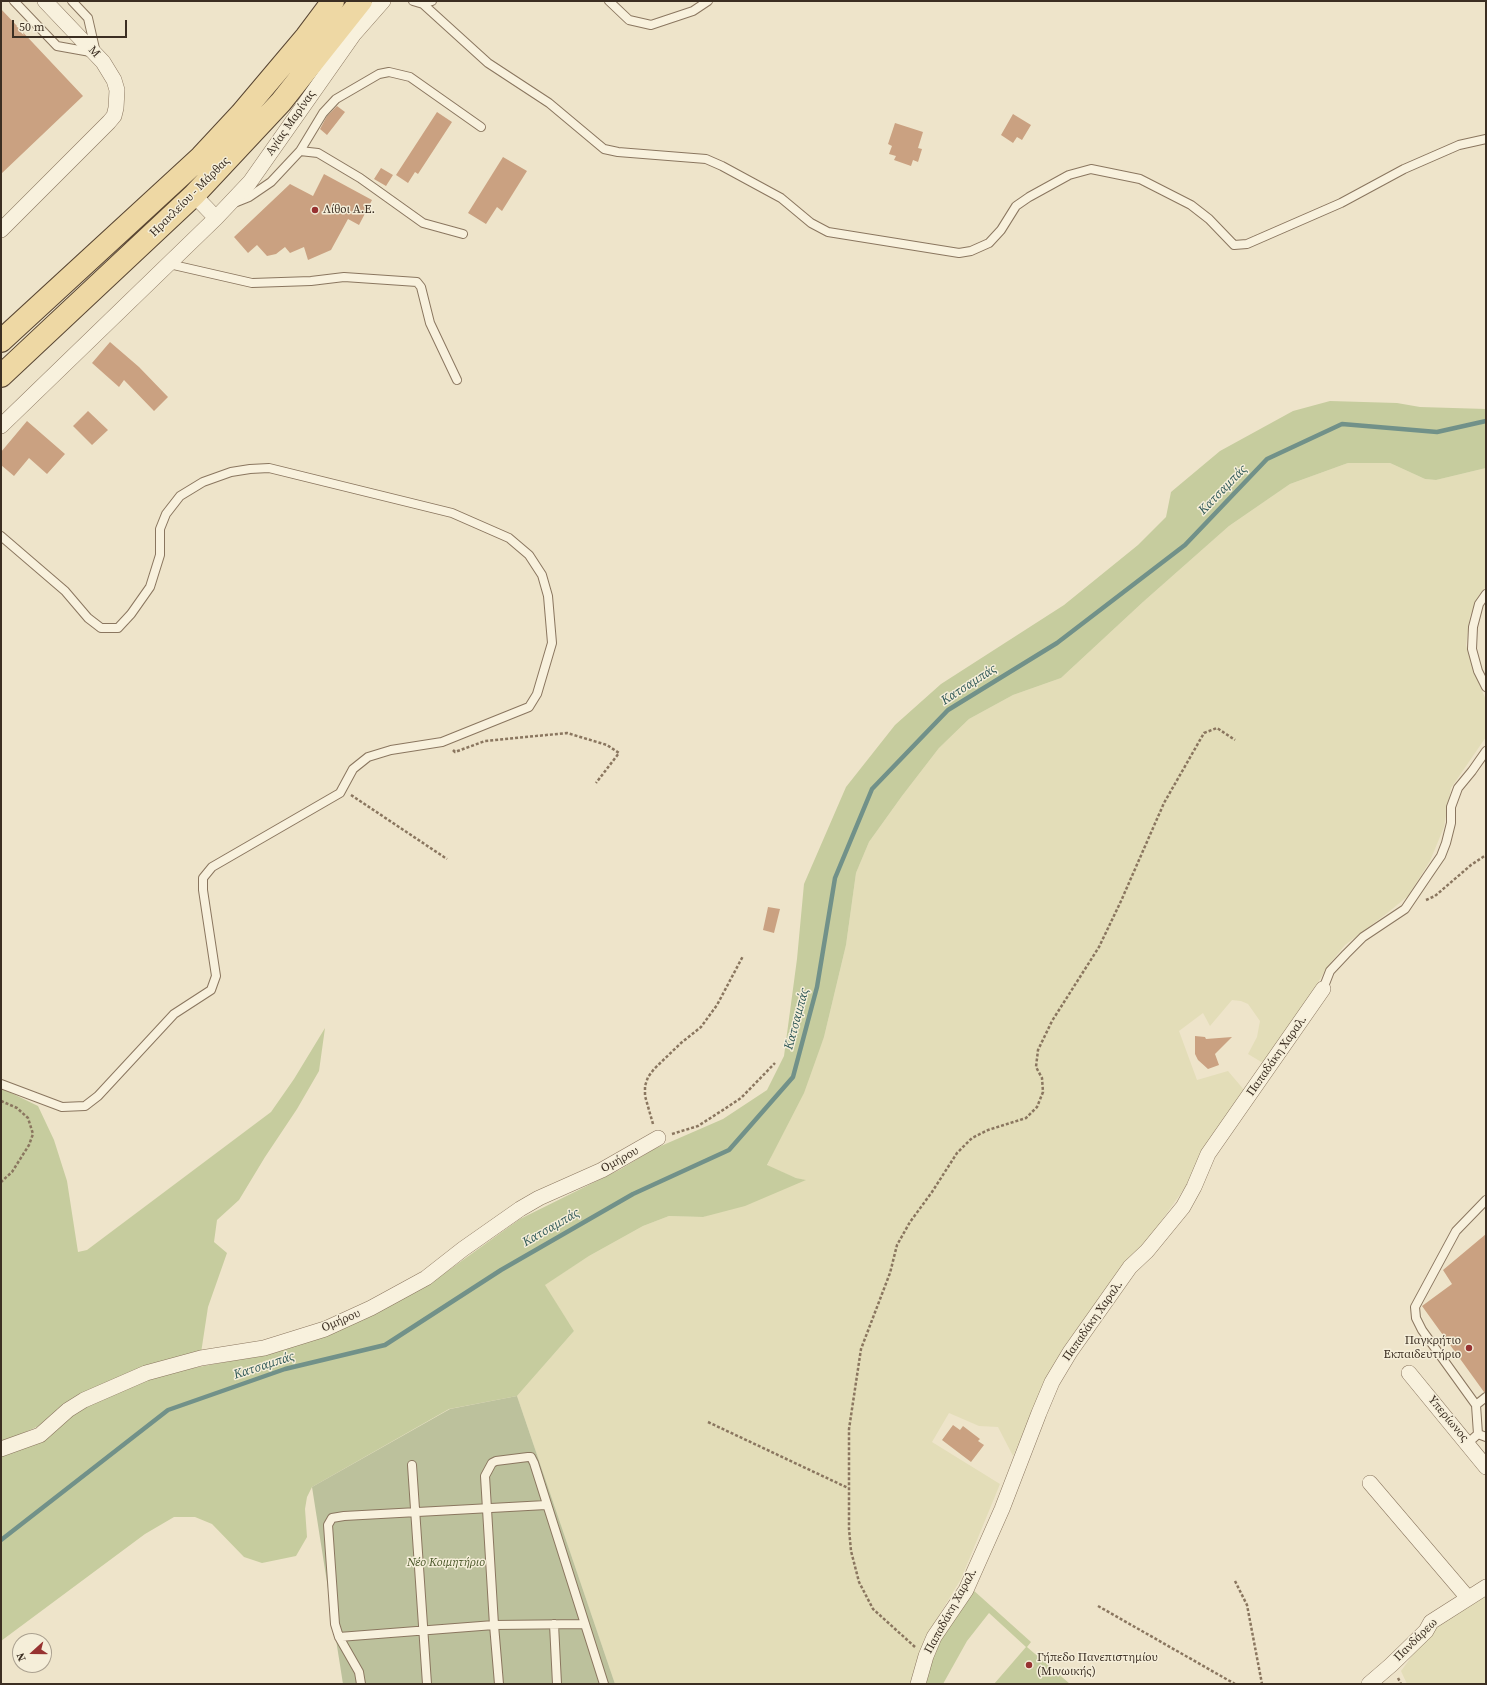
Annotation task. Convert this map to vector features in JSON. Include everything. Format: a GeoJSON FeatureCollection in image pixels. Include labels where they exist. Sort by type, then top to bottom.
{"type":"FeatureCollection","features":[{"type":"Feature","properties":{"kind":"main road","name":"Ηρακλείου - Μάρθας"},"geometry":{"type":"LineString","coordinates":[[1,341],[201,157],[242,114],[306,37],[333,1]]}},
{"type":"Feature","properties":{"kind":"main road","name":"Ηρακλείου - Μάρθας"},"geometry":{"type":"LineString","coordinates":[[1,376],[194,195],[281,102],[361,1]]}},
{"type":"Feature","properties":{"kind":"street","name":"Μ"},"geometry":{"type":"LineString","coordinates":[[1,230],[114,116],[117,99],[114,80],[96,53],[45,1]]}},
{"type":"Feature","properties":{"kind":"street","name":"Αγίας Μαρίνας"},"geometry":{"type":"LineString","coordinates":[[1,426],[216,218],[250,182],[354,34],[383,1]]}},
{"type":"Feature","properties":{"kind":"street"},"geometry":{"type":"LineString","coordinates":[[194,195],[216,218]]}},
{"type":"Feature","properties":{"kind":"street","name":"Παπαδάκη Χαραλ."},"geometry":{"type":"LineString","coordinates":[[918,1684],[926,1656],[934,1637],[966,1590],[1002,1509],[1049,1388],[1070,1352],[1130,1267],[1147,1251],[1183,1207],[1194,1187],[1208,1154],[1323,989]]}},
{"type":"Feature","properties":{"kind":"street","name":"Ομήρου"},"geometry":{"type":"LineString","coordinates":[[1,1449],[40,1435],[68,1410],[84,1400],[146,1373],[201,1358],[264,1348],[325,1329],[346,1320],[426,1278],[469,1244],[520,1208],[602,1170],[658,1138]]}},
{"type":"Feature","properties":{"kind":"street","name":"Υπερίωνος"},"geometry":{"type":"LineString","coordinates":[[1409,1372],[1473,1439],[1486,1466]]}},
{"type":"Feature","properties":{"kind":"street"},"geometry":{"type":"LineString","coordinates":[[1370,1483],[1468,1598]]}},
{"type":"Feature","properties":{"kind":"street","name":"Πανδάρεω"},"geometry":{"type":"LineString","coordinates":[[1369,1684],[1421,1636],[1432,1622],[1486,1587]]}},
{"type":"Feature","properties":{"kind":"lane"},"geometry":{"type":"LineString","coordinates":[[14,1],[57,46],[96,53],[88,18],[72,1]]}},
{"type":"Feature","properties":{"kind":"lane"},"geometry":{"type":"LineString","coordinates":[[413,1],[423,4],[488,63],[549,103],[604,150],[706,159],[781,198],[811,223],[828,232],[959,253],[971,252],[989,243],[1001,230],[1016,206],[1029,197],[1069,175],[1091,169],[1140,179],[1191,205],[1209,219],[1234,245],[1247,244],[1341,203],[1404,169],[1459,145],[1486,139]]}},
{"type":"Feature","properties":{"kind":"lane"},"geometry":{"type":"LineString","coordinates":[[423,4],[432,1]]}},
{"type":"Feature","properties":{"kind":"lane"},"geometry":{"type":"LineString","coordinates":[[608,1],[629,20],[651,25],[693,11],[708,1]]}},
{"type":"Feature","properties":{"kind":"lane"},"geometry":{"type":"LineString","coordinates":[[229,204],[244,200],[271,182],[300,151],[323,113],[336,99],[379,74],[389,72],[410,77],[481,128]]}},
{"type":"Feature","properties":{"kind":"lane"},"geometry":{"type":"LineString","coordinates":[[300,151],[318,153],[360,178],[423,223],[463,234]]}},
{"type":"Feature","properties":{"kind":"lane"},"geometry":{"type":"LineString","coordinates":[[169,264],[252,283],[311,281],[344,277],[417,282],[421,287],[430,324],[457,380]]}},
{"type":"Feature","properties":{"kind":"lane"},"geometry":{"type":"LineString","coordinates":[[1,536],[66,591],[88,618],[101,628],[118,628],[131,614],[150,587],[160,555],[160,528],[166,514],[180,496],[203,482],[231,472],[269,468],[452,513],[509,538],[530,555],[542,576],[548,596],[552,643],[537,694],[529,707],[442,742],[391,750],[368,757],[353,769],[340,793],[212,867],[203,878],[203,890],[216,976],[211,990],[174,1014],[98,1096],[85,1106],[62,1107],[1,1084]]}},
{"type":"Feature","properties":{"kind":"lane"},"geometry":{"type":"LineString","coordinates":[[1486,594],[1479,604],[1473,627],[1472,649],[1478,671],[1486,687]]}},
{"type":"Feature","properties":{"kind":"lane"},"geometry":{"type":"LineString","coordinates":[[1323,989],[1330,971],[1363,937],[1405,909],[1441,856],[1451,823],[1451,806],[1458,788],[1486,750]]}},
{"type":"Feature","properties":{"kind":"lane"},"geometry":{"type":"LineString","coordinates":[[1486,1200],[1456,1231],[1415,1307],[1416,1318],[1422,1330],[1476,1405],[1473,1439],[1486,1437]]}},
{"type":"Feature","properties":{"kind":"lane"},"geometry":{"type":"LineString","coordinates":[[1476,1405],[1486,1397]]}},
{"type":"Feature","properties":{"kind":"lane"},"geometry":{"type":"LineString","coordinates":[[499,1684],[485,1476],[492,1463],[496,1461],[531,1457],[604,1684]]}},
{"type":"Feature","properties":{"kind":"lane"},"geometry":{"type":"LineString","coordinates":[[412,1465],[427,1684]]}},
{"type":"Feature","properties":{"kind":"lane"},"geometry":{"type":"LineString","coordinates":[[361,1684],[360,1672],[339,1637],[335,1624],[328,1525],[332,1518],[546,1505]]}},
{"type":"Feature","properties":{"kind":"lane"},"geometry":{"type":"LineString","coordinates":[[554,1624],[557,1684]]}},
{"type":"Feature","properties":{"kind":"lane"},"geometry":{"type":"LineString","coordinates":[[339,1637],[494,1625],[585,1624]]}},
{"type":"Feature","properties":{"kind":"path"},"geometry":{"type":"LineString","coordinates":[[926,1656],[873,1609],[859,1582],[851,1551],[848,1488],[849,1429],[861,1349],[890,1273],[897,1245],[910,1222],[957,1154],[972,1138],[988,1130],[1026,1118],[1037,1107],[1043,1092],[1042,1078],[1036,1067],[1038,1050],[1052,1021],[1099,947],[1164,803],[1204,733],[1217,728],[1234,740]]}},
{"type":"Feature","properties":{"kind":"path"},"geometry":{"type":"LineString","coordinates":[[442,742],[455,752],[485,741],[567,732],[607,745],[618,753],[596,783]]}},
{"type":"Feature","properties":{"kind":"path"},"geometry":{"type":"LineString","coordinates":[[342,789],[447,859]]}},
{"type":"Feature","properties":{"kind":"path"},"geometry":{"type":"LineString","coordinates":[[1405,909],[1435,896],[1471,865],[1486,855]]}},
{"type":"Feature","properties":{"kind":"path"},"geometry":{"type":"LineString","coordinates":[[743,956],[718,1005],[701,1027],[680,1043],[648,1077],[645,1086],[645,1096],[658,1138],[691,1129],[716,1115],[741,1098],[775,1063]]}},
{"type":"Feature","properties":{"kind":"path"},"geometry":{"type":"LineString","coordinates":[[1,1102],[18,1108],[28,1118],[33,1134],[29,1145],[12,1172],[1,1182]]}},
{"type":"Feature","properties":{"kind":"path"},"geometry":{"type":"LineString","coordinates":[[708,1422],[848,1488]]}},
{"type":"Feature","properties":{"kind":"path"},"geometry":{"type":"LineString","coordinates":[[1235,1581],[1247,1605],[1262,1684]]}},
{"type":"Feature","properties":{"kind":"path"},"geometry":{"type":"LineString","coordinates":[[1098,1606],[1235,1684]]}},
{"type":"Feature","properties":{"kind":"shaded area"},"geometry":{"type":"Polygon","coordinates":[[[1348,463],[1390,463],[1425,479],[1436,480],[1486,468],[1486,587],[1479,595],[1470,616],[1466,645],[1474,672],[1486,700],[1486,737],[1451,788],[1444,827],[1430,861],[1408,896],[1345,945],[1328,966],[1303,1007],[1263,1063],[1248,1054],[1257,1037],[1260,1021],[1248,1004],[1241,1001],[1232,1000],[1210,1026],[1203,1013],[1179,1031],[1197,1080],[1228,1071],[1245,1091],[1189,1182],[1045,1384],[1013,1456],[998,1427],[979,1426],[949,1413],[932,1442],[1000,1484],[961,1579],[924,1640],[912,1684],[615,1684],[517,1396],[574,1331],[544,1285],[589,1256],[643,1226],[669,1216],[703,1217],[805,1180],[796,1178],[767,1166],[824,1037],[846,945],[856,873],[869,842],[902,796],[939,748],[969,719],[1013,695],[1061,678],[1143,602],[1229,526],[1290,484],[1348,463]]]}},
{"type":"Feature","properties":{"kind":"shaded area"},"geometry":{"type":"Polygon","coordinates":[[[1486,1596],[1486,1684],[1407,1684],[1401,1671],[1426,1637],[1446,1621],[1486,1596]]]}},
{"type":"Feature","properties":{"kind":"green space"},"geometry":{"type":"Polygon","coordinates":[[[1330,401],[1397,403],[1420,407],[1486,409],[1486,468],[1436,480],[1425,479],[1390,463],[1348,463],[1290,484],[1229,526],[1143,602],[1061,678],[1013,695],[969,719],[939,748],[869,842],[856,873],[846,945],[824,1037],[804,1093],[767,1165],[796,1178],[806,1180],[745,1206],[703,1217],[669,1216],[643,1226],[589,1256],[545,1285],[574,1331],[517,1396],[449,1409],[312,1487],[307,1497],[305,1509],[307,1537],[296,1556],[262,1563],[244,1557],[212,1524],[195,1517],[174,1517],[145,1534],[1,1641],[1,1455],[98,1401],[139,1382],[172,1372],[236,1360],[397,1302],[449,1270],[520,1219],[621,1169],[654,1149],[723,1119],[767,1090],[784,1056],[797,959],[804,884],[846,787],[895,725],[941,684],[1064,605],[1138,545],[1166,517],[1171,492],[1220,451],[1293,411],[1330,401]]]}},
{"type":"Feature","properties":{"kind":"green space"},"geometry":{"type":"Polygon","coordinates":[[[325,1028],[319,1071],[297,1109],[239,1200],[217,1220],[214,1242],[227,1253],[208,1307],[201,1353],[1,1443],[1,1088],[38,1106],[54,1140],[67,1181],[78,1252],[87,1250],[271,1112],[294,1079],[325,1028]]]}},
{"type":"Feature","properties":{"kind":"green space","name":"Νέο Κοιμητήριο"},"geometry":{"type":"Polygon","coordinates":[[[517,1396],[615,1684],[343,1684],[312,1487],[450,1409],[517,1396]]]}},
{"type":"Feature","properties":{"kind":"green space"},"geometry":{"type":"Polygon","coordinates":[[[972,1589],[1031,1642],[1027,1647],[1070,1684],[994,1684],[1026,1647],[989,1613],[967,1641],[943,1684],[923,1684],[938,1638],[972,1589]]]}},
{"type":"Feature","properties":{"kind":"building"},"geometry":{"type":"Polygon","coordinates":[[[1,9],[83,96],[1,174],[1,9]]]}},
{"type":"Feature","properties":{"kind":"building"},"geometry":{"type":"Polygon","coordinates":[[[337,106],[345,112],[327,135],[320,129],[327,116],[337,106]]]}},
{"type":"Feature","properties":{"kind":"building"},"geometry":{"type":"Polygon","coordinates":[[[437,112],[452,122],[418,174],[415,172],[408,183],[396,175],[437,112]]]}},
{"type":"Feature","properties":{"kind":"building"},"geometry":{"type":"Polygon","coordinates":[[[1013,114],[1031,125],[1022,140],[1017,137],[1013,143],[1001,135],[1013,114]]]}},
{"type":"Feature","properties":{"kind":"building"},"geometry":{"type":"Polygon","coordinates":[[[895,123],[923,132],[918,148],[922,149],[918,162],[913,160],[911,166],[894,160],[896,156],[889,154],[892,146],[888,144],[895,123]]]}},
{"type":"Feature","properties":{"kind":"building"},"geometry":{"type":"Polygon","coordinates":[[[503,157],[527,171],[502,211],[497,207],[486,224],[468,213],[503,157]]]}},
{"type":"Feature","properties":{"kind":"building"},"geometry":{"type":"Polygon","coordinates":[[[381,168],[393,175],[386,186],[374,179],[381,168]]]}},
{"type":"Feature","properties":{"kind":"building","name":"Λίθοι Α.Ε."},"geometry":{"type":"Polygon","coordinates":[[[324,174],[372,200],[359,225],[348,219],[331,250],[308,260],[304,247],[290,253],[285,247],[276,254],[267,256],[257,245],[248,253],[234,237],[290,184],[313,196],[324,174]]]}},
{"type":"Feature","properties":{"kind":"building"},"geometry":{"type":"Polygon","coordinates":[[[110,342],[139,367],[168,397],[154,411],[124,380],[119,387],[92,363],[110,342]]]}},
{"type":"Feature","properties":{"kind":"building"},"geometry":{"type":"Polygon","coordinates":[[[88,411],[108,430],[92,445],[73,426],[88,411]]]}},
{"type":"Feature","properties":{"kind":"building"},"geometry":{"type":"Polygon","coordinates":[[[27,421],[65,454],[47,474],[29,458],[14,476],[1,465],[1,452],[27,421]]]}},
{"type":"Feature","properties":{"kind":"building"},"geometry":{"type":"Polygon","coordinates":[[[768,907],[780,909],[774,933],[763,930],[768,907]]]}},
{"type":"Feature","properties":{"kind":"building"},"geometry":{"type":"Polygon","coordinates":[[[1195,1036],[1205,1037],[1206,1039],[1232,1037],[1215,1054],[1219,1065],[1208,1069],[1198,1060],[1195,1054],[1195,1036]]]}},
{"type":"Feature","properties":{"kind":"building","name":"Παγκρήτιο Εκπαιδευτήριο"},"geometry":{"type":"Polygon","coordinates":[[[1486,1234],[1486,1392],[1484,1392],[1422,1306],[1452,1284],[1443,1270],[1486,1234]]]}},
{"type":"Feature","properties":{"kind":"building"},"geometry":{"type":"Polygon","coordinates":[[[953,1425],[960,1430],[963,1426],[980,1439],[978,1441],[984,1445],[971,1462],[942,1440],[953,1425]]]}},
{"type":"Feature","properties":{"kind":"waterway","name":"Κατσαμπάς"},"geometry":{"type":"LineString","coordinates":[[1,1540],[168,1410],[285,1369],[385,1345],[501,1270],[633,1194],[729,1150],[793,1077],[817,987],[835,878],[872,789],[948,710],[1057,643],[1185,545],[1267,459],[1342,424],[1437,432],[1486,421]]}},
{"type":"Feature","properties":{"kind":"place","name":"Λίθοι Α.Ε."},"geometry":{"type":"Point","coordinates":[315,210]}},
{"type":"Feature","properties":{"kind":"place","name":"Παγκρήτιο Εκπαιδευτήριο"},"geometry":{"type":"Point","coordinates":[1469,1348]}},
{"type":"Feature","properties":{"kind":"place","name":"Γήπεδο Πανεπιστημίου (Μινωικής)"},"geometry":{"type":"Point","coordinates":[1029,1665]}}]}
